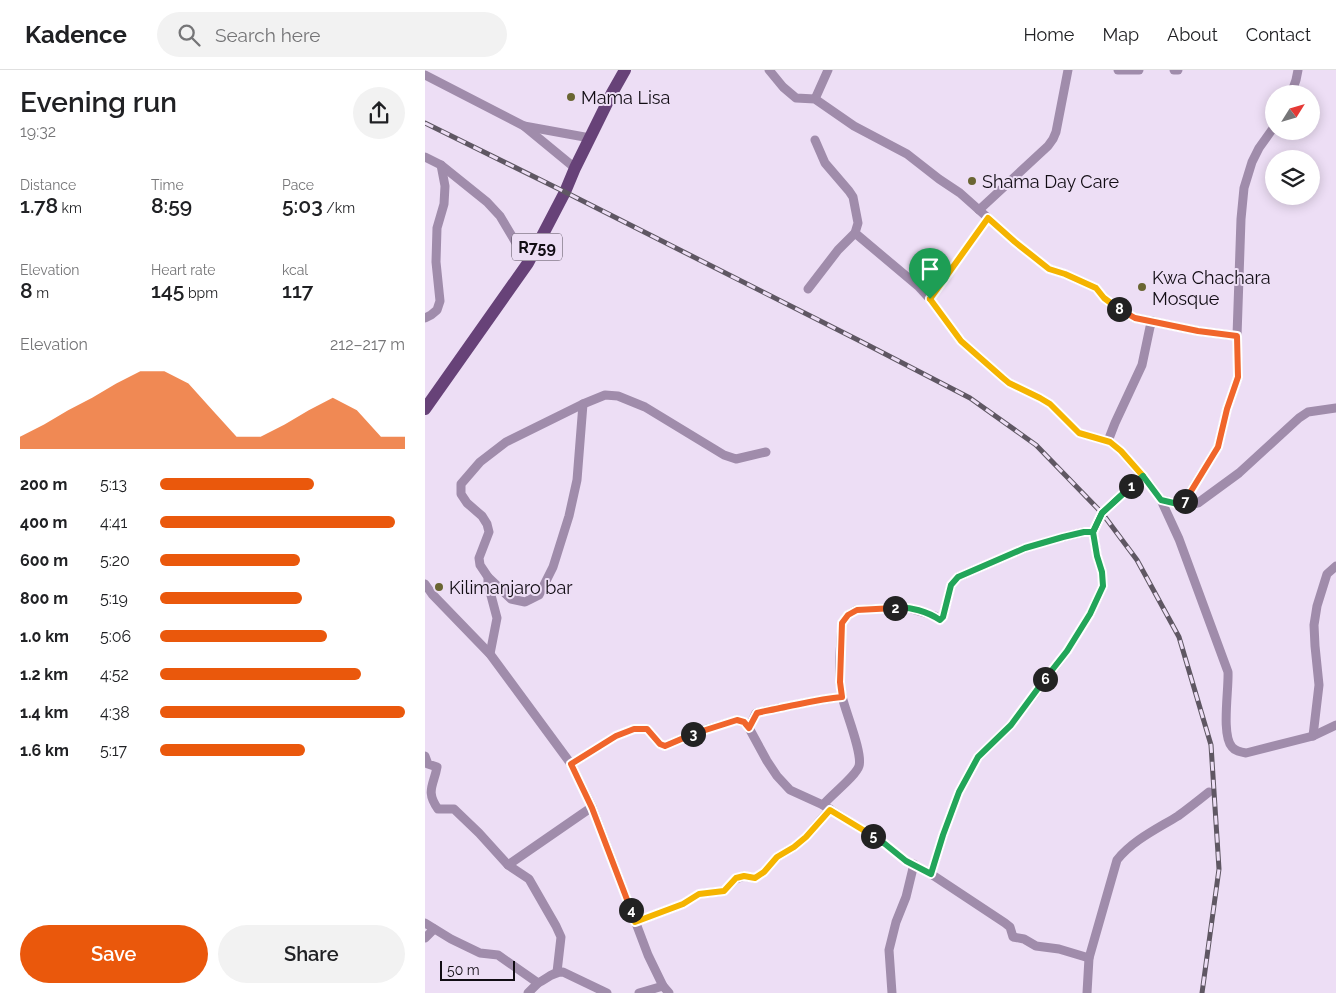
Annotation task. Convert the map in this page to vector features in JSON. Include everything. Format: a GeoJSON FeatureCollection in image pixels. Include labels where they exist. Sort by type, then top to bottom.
{"type":"FeatureCollection","features":[{"type":"Feature","properties":{"kind":"main road","name":"R759"},"geometry":{"type":"LineString","coordinates":[[425,409],[528,263],[565,192],[612,92],[625,70]]}},
{"type":"Feature","properties":{"kind":"street"},"geometry":{"type":"LineString","coordinates":[[769,70],[783,87],[796,98],[815,98],[854,126],[907,154],[960,193],[1015,242],[1049,269],[1071,276],[1096,288],[1104,298],[1135,318],[1198,331],[1237,336]]}},
{"type":"Feature","properties":{"kind":"street"},"geometry":{"type":"LineString","coordinates":[[815,98],[828,70]]}},
{"type":"Feature","properties":{"kind":"street"},"geometry":{"type":"LineString","coordinates":[[1118,70],[1139,70]]}},
{"type":"Feature","properties":{"kind":"street"},"geometry":{"type":"LineString","coordinates":[[1174,70],[1179,70]]}},
{"type":"Feature","properties":{"kind":"street"},"geometry":{"type":"LineString","coordinates":[[1294,85],[1297,70]]}},
{"type":"Feature","properties":{"kind":"street"},"geometry":{"type":"LineString","coordinates":[[979,210],[1048,146],[1053,139],[1056,132],[1065,73]]}},
{"type":"Feature","properties":{"kind":"street"},"geometry":{"type":"LineString","coordinates":[[425,75],[524,126],[575,168]]}},
{"type":"Feature","properties":{"kind":"street"},"geometry":{"type":"LineString","coordinates":[[524,126],[590,138]]}},
{"type":"Feature","properties":{"kind":"street"},"geometry":{"type":"LineString","coordinates":[[808,289],[858,227],[853,197],[825,163],[815,140]]}},
{"type":"Feature","properties":{"kind":"street"},"geometry":{"type":"LineString","coordinates":[[1182,505],[1218,447],[1227,409],[1238,377],[1237,336],[1241,219],[1246,182],[1252,162],[1265,140]]}},
{"type":"Feature","properties":{"kind":"street"},"geometry":{"type":"LineString","coordinates":[[425,157],[441,165],[487,202],[500,216],[528,263]]}},
{"type":"Feature","properties":{"kind":"street"},"geometry":{"type":"LineString","coordinates":[[425,318],[437,310],[440,301],[436,262],[437,228],[445,186],[441,165]]}},
{"type":"Feature","properties":{"kind":"street"},"geometry":{"type":"LineString","coordinates":[[930,299],[988,218]]}},
{"type":"Feature","properties":{"kind":"street"},"geometry":{"type":"LineString","coordinates":[[855,233],[918,286],[961,341],[1003,378],[1050,404],[1079,433],[1108,441],[1121,451],[1161,500],[1179,539],[1228,672],[1226,731],[1232,747],[1239,752],[1246,753],[1313,736],[1336,724]]}},
{"type":"Feature","properties":{"kind":"street"},"geometry":{"type":"LineString","coordinates":[[1108,441],[1142,365],[1150,327],[1153,322]]}},
{"type":"Feature","properties":{"kind":"street"},"geometry":{"type":"LineString","coordinates":[[583,404],[577,480],[569,516],[553,567],[539,595],[525,602],[511,599],[487,577],[480,565],[479,558],[489,532],[487,524],[461,494],[461,484],[480,462],[506,442],[583,404],[605,395],[618,396],[645,407],[725,456],[736,459],[766,452]]}},
{"type":"Feature","properties":{"kind":"street"},"geometry":{"type":"LineString","coordinates":[[1161,500],[1187,506],[1193,505],[1218,489],[1239,472],[1299,418],[1308,412],[1336,408]]}},
{"type":"Feature","properties":{"kind":"street"},"geometry":{"type":"LineString","coordinates":[[931,874],[959,792],[978,757],[1011,725],[1067,651],[1090,614],[1103,586],[1102,572],[1093,532],[1102,513],[1143,476]]}},
{"type":"Feature","properties":{"kind":"street"},"geometry":{"type":"LineString","coordinates":[[635,922],[683,904],[699,894],[724,891],[736,878],[744,876],[755,878],[764,872],[777,857],[806,837],[827,807],[832,795],[856,772],[860,765],[853,729],[842,697],[840,682],[842,623],[848,615],[857,610],[905,607],[935,616],[940,620],[943,617],[951,585],[958,577],[1025,548],[1084,532],[1093,532]]}},
{"type":"Feature","properties":{"kind":"street"},"geometry":{"type":"LineString","coordinates":[[1313,736],[1319,685],[1314,625],[1317,606],[1327,574],[1336,566]]}},
{"type":"Feature","properties":{"kind":"street"},"geometry":{"type":"LineString","coordinates":[[487,577],[497,618],[490,654]]}},
{"type":"Feature","properties":{"kind":"street"},"geometry":{"type":"LineString","coordinates":[[425,584],[432,594],[490,654],[571,764],[592,808],[648,955],[666,989],[639,993]]}},
{"type":"Feature","properties":{"kind":"street"},"geometry":{"type":"LineString","coordinates":[[749,728],[757,713],[808,701],[842,697]]}},
{"type":"Feature","properties":{"kind":"street"},"geometry":{"type":"LineString","coordinates":[[571,764],[616,736],[634,729],[647,729],[660,744],[665,746],[697,732],[737,720],[744,722],[777,776],[790,790],[827,807],[885,844],[906,861],[931,874],[1005,923],[1010,927],[1013,936],[1024,939],[1036,946],[1059,949],[1089,958]]}},
{"type":"Feature","properties":{"kind":"street"},"geometry":{"type":"LineString","coordinates":[[425,756],[429,764],[437,767],[430,788],[431,798],[438,809],[454,808],[479,832],[507,865],[529,879],[561,937],[557,972]]}},
{"type":"Feature","properties":{"kind":"street"},"geometry":{"type":"LineString","coordinates":[[1087,993],[1089,958],[1117,860],[1134,843],[1178,816],[1209,792]]}},
{"type":"Feature","properties":{"kind":"street"},"geometry":{"type":"LineString","coordinates":[[507,865],[592,808]]}},
{"type":"Feature","properties":{"kind":"street"},"geometry":{"type":"LineString","coordinates":[[892,993],[889,950],[896,922],[906,897],[914,864]]}},
{"type":"Feature","properties":{"kind":"street"},"geometry":{"type":"LineString","coordinates":[[425,922],[433,929],[479,953],[498,955],[538,983]]}},
{"type":"Feature","properties":{"kind":"street"},"geometry":{"type":"LineString","coordinates":[[425,938],[433,929]]}},
{"type":"Feature","properties":{"kind":"street"},"geometry":{"type":"LineString","coordinates":[[529,993],[538,983],[557,972],[563,972],[607,993]]}},
{"type":"Feature","properties":{"kind":"railway"},"geometry":{"type":"LineString","coordinates":[[425,123],[970,398],[1036,445],[1102,513],[1137,560],[1179,637],[1211,745],[1219,869],[1202,993]]}},
{"type":"Feature","properties":{"kind":"place","name":"Mama Lisa"},"geometry":{"type":"Point","coordinates":[571,97]}},
{"type":"Feature","properties":{"kind":"place","name":"Shama Day Care"},"geometry":{"type":"Point","coordinates":[972,181]}},
{"type":"Feature","properties":{"kind":"place","name":"Kwa Chachara Mosque"},"geometry":{"type":"Point","coordinates":[1142,287]}},
{"type":"Feature","properties":{"kind":"place","name":"Kilimanjaro bar"},"geometry":{"type":"Point","coordinates":[439,587]}},
{"type":"Feature","properties":{"kind":"route"},"geometry":{"type":"LineString","coordinates":[[930,299],[961,341],[1009,383],[1050,404],[1079,433],[1110,442],[1121,451],[1143,476],[1102,513],[1093,532],[1084,532],[1025,548],[958,577],[951,585],[943,617],[940,620],[935,616],[905,607],[857,610],[848,615],[842,623],[840,682],[842,697],[826,698],[770,709],[757,713],[749,728],[744,722],[737,720],[697,732],[665,746],[660,744],[647,729],[634,729],[616,736],[571,764],[607,843],[635,922],[683,904],[699,894],[724,891],[736,878],[744,876],[755,878],[764,872],[777,857],[806,837],[830,810],[885,844],[906,861],[931,874],[959,792],[978,757],[1011,725],[1067,651],[1090,614],[1103,586],[1102,572],[1093,532],[1102,513],[1143,476],[1161,500],[1182,505],[1218,447],[1227,409],[1238,377],[1237,336],[1198,331],[1135,318],[1104,298],[1096,288],[1049,269],[988,218],[930,299]]}}]}
